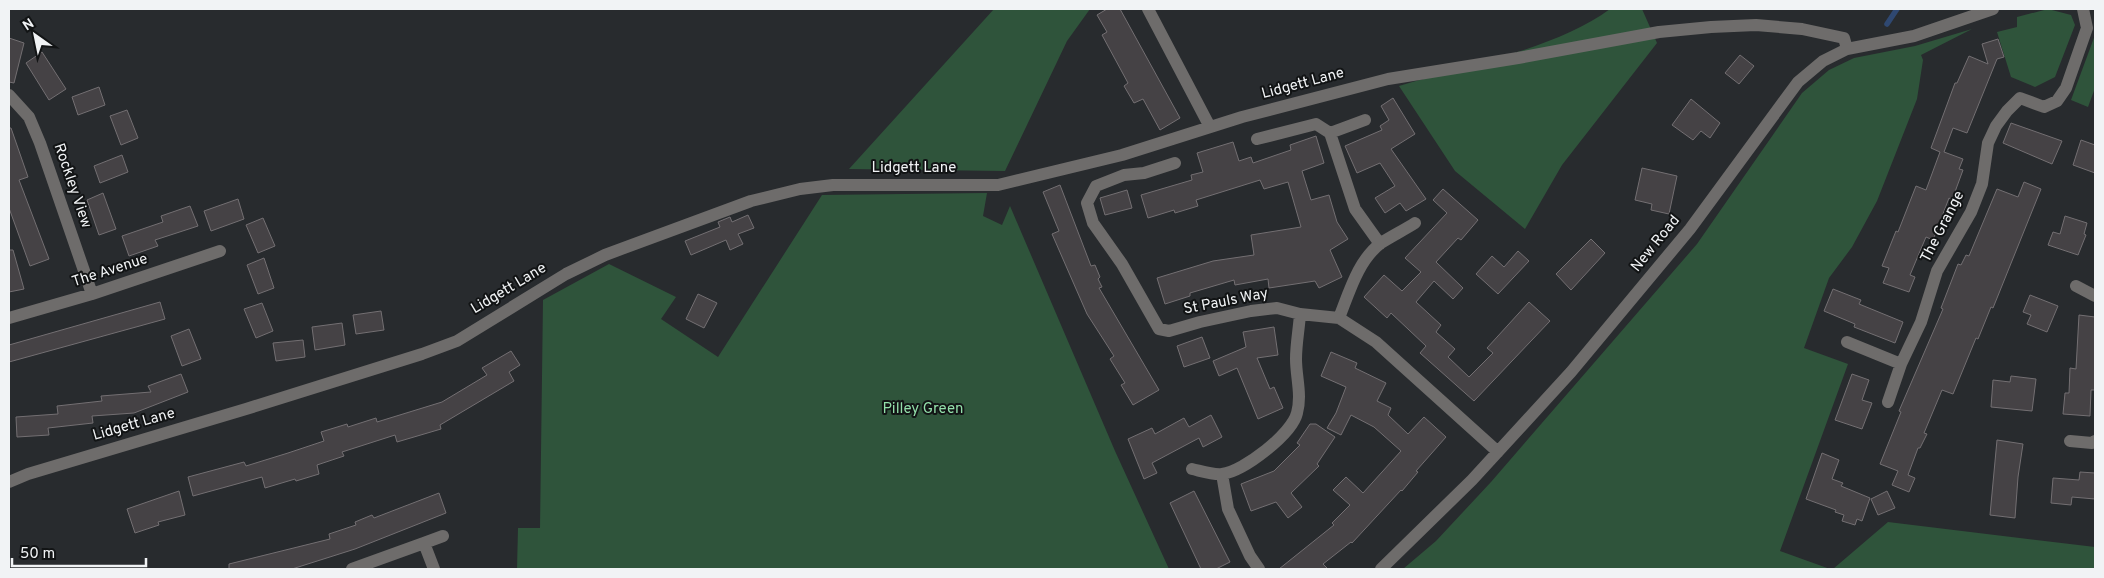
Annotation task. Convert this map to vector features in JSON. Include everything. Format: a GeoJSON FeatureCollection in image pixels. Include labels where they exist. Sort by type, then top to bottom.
{"type":"FeatureCollection","features":[{"type":"Feature","properties":{"kind":"street"},"geometry":{"type":"LineString","coordinates":[[1148,9],[1210,127]]}},
{"type":"Feature","properties":{"kind":"street","name":"New Road"},"geometry":{"type":"LineString","coordinates":[[1381,569],[1498,452],[1571,372],[1690,229],[1798,82],[1823,61],[1847,49],[1914,36],[1993,9]]}},
{"type":"Feature","properties":{"kind":"street","name":"The Grange"},"geometry":{"type":"LineString","coordinates":[[1888,402],[1901,364],[1921,322],[1937,271],[1971,212],[1982,184],[1988,143],[1996,126],[2006,110],[2020,98],[2044,107],[2056,101],[2066,88],[2087,28],[2083,9]]}},
{"type":"Feature","properties":{"kind":"street","name":"Lidgett Lane"},"geometry":{"type":"LineString","coordinates":[[9,482],[28,474],[422,354],[456,341],[566,274],[605,255],[751,200],[800,189],[833,185],[998,185],[1122,155],[1210,127],[1388,79],[1518,58],[1659,32],[1756,25],[1802,29],[1844,38],[1847,49]]}},
{"type":"Feature","properties":{"kind":"street","name":"Rockley View"},"geometry":{"type":"LineString","coordinates":[[9,94],[29,116],[92,294]]}},
{"type":"Feature","properties":{"kind":"street"},"geometry":{"type":"LineString","coordinates":[[1330,133],[1366,120]]}},
{"type":"Feature","properties":{"kind":"street"},"geometry":{"type":"LineString","coordinates":[[1257,139],[1316,124],[1330,133],[1355,209],[1380,244]]}},
{"type":"Feature","properties":{"kind":"street","name":"St Pauls Way"},"geometry":{"type":"LineString","coordinates":[[1175,162],[1144,173],[1124,175],[1096,186],[1087,203],[1094,223],[1122,264],[1159,329],[1169,331],[1209,320],[1277,308],[1300,314],[1339,318],[1376,342],[1498,452]]}},
{"type":"Feature","properties":{"kind":"street"},"geometry":{"type":"LineString","coordinates":[[1339,318],[1358,272],[1380,244],[1415,223]]}},
{"type":"Feature","properties":{"kind":"street","name":"The Avenue"},"geometry":{"type":"LineString","coordinates":[[9,318],[92,294],[220,251]]}},
{"type":"Feature","properties":{"kind":"street"},"geometry":{"type":"LineString","coordinates":[[2076,286],[2095,296]]}},
{"type":"Feature","properties":{"kind":"street"},"geometry":{"type":"LineString","coordinates":[[1192,469],[1222,474],[1238,468],[1258,456],[1282,436],[1297,414],[1300,387],[1296,360],[1300,314]]}},
{"type":"Feature","properties":{"kind":"street"},"geometry":{"type":"LineString","coordinates":[[1847,342],[1901,364]]}},
{"type":"Feature","properties":{"kind":"street"},"geometry":{"type":"LineString","coordinates":[[2070,441],[2092,443],[2095,441]]}},
{"type":"Feature","properties":{"kind":"street"},"geometry":{"type":"LineString","coordinates":[[1222,474],[1228,509],[1250,556],[1259,569]]}},
{"type":"Feature","properties":{"kind":"street"},"geometry":{"type":"LineString","coordinates":[[352,569],[443,536]]}},
{"type":"Feature","properties":{"kind":"street"},"geometry":{"type":"LineString","coordinates":[[424,543],[434,569]]}},
{"type":"Feature","properties":{"kind":"green space"},"geometry":{"type":"Polygon","coordinates":[[[994,9],[1090,9],[1067,41],[1005,171],[849,169],[994,9]]]}},
{"type":"Feature","properties":{"kind":"green space"},"geometry":{"type":"Polygon","coordinates":[[[1610,9],[1642,9],[1657,43],[1562,165],[1525,229],[1455,171],[1399,86],[1480,64],[1537,45],[1564,35],[1610,9]]]}},
{"type":"Feature","properties":{"kind":"green space"},"geometry":{"type":"Polygon","coordinates":[[[2048,9],[2071,15],[2075,25],[2055,77],[2035,87],[2011,77],[1997,32],[2017,27],[2017,17],[2048,9]]]}},
{"type":"Feature","properties":{"kind":"green space"},"geometry":{"type":"Polygon","coordinates":[[[1972,29],[1921,55],[1923,60],[1917,99],[1877,201],[1852,247],[1829,278],[1804,348],[1848,364],[1780,551],[1830,569],[1403,569],[1436,541],[1491,482],[1697,244],[1802,93],[1829,70],[1854,58],[1915,46],[1972,29]]]}},
{"type":"Feature","properties":{"kind":"green space"},"geometry":{"type":"Polygon","coordinates":[[[2095,35],[2095,88],[2088,107],[2071,100],[2095,35]]]}},
{"type":"Feature","properties":{"kind":"green space","name":"Pilley Green"},"geometry":{"type":"Polygon","coordinates":[[[987,193],[983,216],[1002,225],[1010,206],[1115,451],[1169,569],[517,569],[518,528],[540,528],[543,300],[609,264],[676,297],[661,319],[718,357],[822,195],[987,193]]]}},
{"type":"Feature","properties":{"kind":"green space"},"geometry":{"type":"Polygon","coordinates":[[[1888,522],[2095,547],[2095,569],[1833,569],[1888,522]]]}},
{"type":"Feature","properties":{"kind":"building"},"geometry":{"type":"Polygon","coordinates":[[[1107,9],[1120,9],[1180,118],[1160,130],[1143,99],[1134,103],[1124,86],[1128,83],[1102,35],[1107,32],[1097,15],[1107,9]]]}},
{"type":"Feature","properties":{"kind":"building"},"geometry":{"type":"Polygon","coordinates":[[[9,38],[24,43],[14,83],[9,82],[9,38]]]}},
{"type":"Feature","properties":{"kind":"building"},"geometry":{"type":"Polygon","coordinates":[[[1998,39],[2004,57],[1997,59],[1967,133],[1953,128],[1944,152],[1963,159],[1959,169],[1963,170],[1952,200],[1949,198],[1933,240],[1926,237],[1910,275],[1915,277],[1909,292],[1883,283],[1889,268],[1882,266],[1896,231],[1898,232],[1916,186],[1926,190],[1940,152],[1931,148],[1955,83],[1957,83],[1969,56],[1988,64],[1982,44],[1998,39]]]}},
{"type":"Feature","properties":{"kind":"building"},"geometry":{"type":"Polygon","coordinates":[[[42,52],[66,89],[49,100],[26,63],[42,52]]]}},
{"type":"Feature","properties":{"kind":"building"},"geometry":{"type":"Polygon","coordinates":[[[1740,55],[1754,66],[1739,84],[1725,73],[1740,55]]]}},
{"type":"Feature","properties":{"kind":"building"},"geometry":{"type":"Polygon","coordinates":[[[99,87],[105,105],[78,115],[72,97],[99,87]]]}},
{"type":"Feature","properties":{"kind":"building"},"geometry":{"type":"Polygon","coordinates":[[[1393,98],[1415,134],[1391,149],[1426,199],[1406,211],[1400,203],[1385,213],[1375,198],[1395,186],[1380,163],[1357,173],[1345,146],[1382,130],[1380,126],[1389,120],[1381,106],[1393,98]]]}},
{"type":"Feature","properties":{"kind":"building"},"geometry":{"type":"Polygon","coordinates":[[[1691,99],[1720,123],[1710,138],[1701,131],[1693,140],[1672,125],[1691,99]]]}},
{"type":"Feature","properties":{"kind":"building"},"geometry":{"type":"Polygon","coordinates":[[[127,110],[138,138],[121,145],[110,116],[127,110]]]}},
{"type":"Feature","properties":{"kind":"building"},"geometry":{"type":"Polygon","coordinates":[[[2011,123],[2062,141],[2052,164],[2003,143],[2011,123]]]}},
{"type":"Feature","properties":{"kind":"building"},"geometry":{"type":"Polygon","coordinates":[[[9,128],[11,128],[28,177],[19,180],[49,259],[30,266],[9,208],[9,128]]]}},
{"type":"Feature","properties":{"kind":"building"},"geometry":{"type":"Polygon","coordinates":[[[1316,136],[1324,163],[1302,171],[1311,200],[1329,195],[1337,222],[1348,239],[1330,250],[1342,277],[1319,288],[1315,281],[1269,288],[1268,279],[1235,285],[1234,280],[1190,293],[1190,296],[1165,304],[1157,278],[1213,261],[1254,255],[1251,235],[1301,227],[1288,182],[1264,189],[1260,180],[1196,200],[1198,206],[1175,213],[1174,210],[1148,218],[1141,195],[1192,180],[1191,175],[1203,172],[1197,153],[1233,142],[1239,161],[1251,157],[1253,163],[1291,150],[1290,145],[1316,136]]]}},
{"type":"Feature","properties":{"kind":"building"},"geometry":{"type":"Polygon","coordinates":[[[2081,140],[2095,145],[2095,173],[2073,165],[2081,140]]]}},
{"type":"Feature","properties":{"kind":"building"},"geometry":{"type":"Polygon","coordinates":[[[122,155],[128,172],[100,183],[94,166],[122,155]]]}},
{"type":"Feature","properties":{"kind":"building"},"geometry":{"type":"Polygon","coordinates":[[[1642,168],[1677,176],[1669,214],[1651,210],[1652,204],[1635,200],[1642,168]]]}},
{"type":"Feature","properties":{"kind":"building"},"geometry":{"type":"Polygon","coordinates":[[[2024,182],[2041,189],[1993,308],[1991,307],[1978,339],[1976,338],[1953,394],[1942,390],[1924,433],[1927,434],[1920,448],[1918,448],[1908,475],[1915,478],[1909,492],[1892,485],[1898,471],[1880,464],[1901,412],[1899,411],[1943,309],[1941,308],[1958,264],[1961,265],[1966,255],[1969,256],[1997,189],[2018,197],[2024,182]]]}},
{"type":"Feature","properties":{"kind":"building"},"geometry":{"type":"Polygon","coordinates":[[[1060,185],[1091,266],[1095,265],[1100,277],[1098,279],[1102,287],[1099,288],[1159,390],[1133,405],[1121,385],[1125,383],[1110,359],[1114,356],[1087,314],[1052,234],[1059,231],[1043,192],[1060,185]]]}},
{"type":"Feature","properties":{"kind":"building"},"geometry":{"type":"Polygon","coordinates":[[[1443,189],[1478,220],[1461,240],[1458,238],[1436,262],[1463,288],[1453,299],[1434,281],[1416,302],[1441,325],[1436,332],[1455,349],[1448,357],[1469,377],[1493,353],[1487,348],[1529,302],[1550,321],[1474,401],[1420,353],[1426,346],[1391,313],[1387,318],[1364,297],[1384,275],[1402,291],[1421,272],[1405,258],[1447,213],[1433,200],[1443,189]]]}},
{"type":"Feature","properties":{"kind":"building"},"geometry":{"type":"Polygon","coordinates":[[[1127,190],[1132,208],[1105,215],[1100,198],[1127,190]]]}},
{"type":"Feature","properties":{"kind":"building"},"geometry":{"type":"Polygon","coordinates":[[[103,193],[116,229],[99,235],[87,200],[103,193]]]}},
{"type":"Feature","properties":{"kind":"building"},"geometry":{"type":"Polygon","coordinates":[[[238,199],[244,219],[211,231],[204,211],[238,199]]]}},
{"type":"Feature","properties":{"kind":"building"},"geometry":{"type":"Polygon","coordinates":[[[190,206],[198,226],[155,240],[158,246],[129,256],[122,236],[163,222],[161,216],[190,206]]]}},
{"type":"Feature","properties":{"kind":"building"},"geometry":{"type":"Polygon","coordinates":[[[748,215],[754,228],[738,234],[743,244],[730,250],[726,240],[691,255],[685,241],[720,227],[718,222],[730,217],[732,222],[748,215]]]}},
{"type":"Feature","properties":{"kind":"building"},"geometry":{"type":"Polygon","coordinates":[[[2065,216],[2087,223],[2084,234],[2086,235],[2078,255],[2048,245],[2053,232],[2060,234],[2065,216]]]}},
{"type":"Feature","properties":{"kind":"building"},"geometry":{"type":"Polygon","coordinates":[[[263,218],[275,246],[258,253],[246,225],[263,218]]]}},
{"type":"Feature","properties":{"kind":"building"},"geometry":{"type":"Polygon","coordinates":[[[1591,239],[1605,253],[1571,290],[1556,274],[1591,239]]]}},
{"type":"Feature","properties":{"kind":"building"},"geometry":{"type":"Polygon","coordinates":[[[9,250],[13,250],[24,289],[9,292],[9,250]]]}},
{"type":"Feature","properties":{"kind":"building"},"geometry":{"type":"Polygon","coordinates":[[[1518,251],[1529,261],[1498,294],[1476,274],[1492,256],[1504,267],[1518,251]]]}},
{"type":"Feature","properties":{"kind":"building"},"geometry":{"type":"Polygon","coordinates":[[[264,258],[274,288],[258,294],[247,265],[264,258]]]}},
{"type":"Feature","properties":{"kind":"building"},"geometry":{"type":"Polygon","coordinates":[[[1833,289],[1861,300],[1859,304],[1903,322],[1895,343],[1854,327],[1855,324],[1824,311],[1833,289]]]}},
{"type":"Feature","properties":{"kind":"building"},"geometry":{"type":"Polygon","coordinates":[[[698,294],[717,303],[704,328],[686,319],[698,294]]]}},
{"type":"Feature","properties":{"kind":"building"},"geometry":{"type":"Polygon","coordinates":[[[2030,295],[2058,306],[2047,332],[2027,324],[2031,315],[2023,312],[2030,295]]]}},
{"type":"Feature","properties":{"kind":"building"},"geometry":{"type":"Polygon","coordinates":[[[160,302],[165,319],[9,362],[9,345],[160,302]]]}},
{"type":"Feature","properties":{"kind":"building"},"geometry":{"type":"Polygon","coordinates":[[[262,303],[273,331],[256,338],[244,309],[262,303]]]}},
{"type":"Feature","properties":{"kind":"building"},"geometry":{"type":"Polygon","coordinates":[[[381,311],[384,330],[356,334],[353,315],[381,311]]]}},
{"type":"Feature","properties":{"kind":"building"},"geometry":{"type":"Polygon","coordinates":[[[2079,315],[2095,317],[2095,390],[2091,390],[2090,416],[2063,414],[2065,393],[2069,393],[2070,368],[2076,369],[2079,315]]]}},
{"type":"Feature","properties":{"kind":"building"},"geometry":{"type":"Polygon","coordinates":[[[342,323],[345,345],[315,350],[312,327],[342,323]]]}},
{"type":"Feature","properties":{"kind":"building"},"geometry":{"type":"Polygon","coordinates":[[[1274,327],[1278,355],[1257,358],[1270,389],[1274,387],[1283,408],[1258,419],[1237,368],[1219,376],[1213,361],[1246,347],[1243,332],[1274,327]]]}},
{"type":"Feature","properties":{"kind":"building"},"geometry":{"type":"Polygon","coordinates":[[[189,329],[201,359],[182,366],[171,336],[189,329]]]}},
{"type":"Feature","properties":{"kind":"building"},"geometry":{"type":"Polygon","coordinates":[[[1202,337],[1210,358],[1184,367],[1177,346],[1202,337]]]}},
{"type":"Feature","properties":{"kind":"building"},"geometry":{"type":"Polygon","coordinates":[[[303,340],[305,357],[276,361],[273,343],[303,340]]]}},
{"type":"Feature","properties":{"kind":"building"},"geometry":{"type":"Polygon","coordinates":[[[511,351],[520,365],[509,372],[514,381],[440,425],[441,429],[397,442],[395,435],[342,452],[344,456],[317,465],[319,474],[296,481],[295,479],[265,488],[262,477],[193,496],[188,477],[244,462],[246,466],[324,441],[321,432],[347,424],[348,427],[376,418],[377,422],[442,402],[487,375],[482,368],[511,351]]]}},
{"type":"Feature","properties":{"kind":"building"},"geometry":{"type":"Polygon","coordinates":[[[1331,352],[1357,363],[1355,368],[1386,383],[1377,401],[1391,408],[1388,415],[1408,434],[1424,417],[1446,437],[1416,471],[1418,472],[1402,491],[1352,543],[1323,564],[1328,569],[1279,569],[1334,525],[1332,523],[1350,505],[1333,490],[1346,477],[1363,493],[1401,451],[1374,427],[1351,415],[1341,435],[1327,428],[1336,413],[1346,387],[1321,376],[1331,352]]]}},
{"type":"Feature","properties":{"kind":"building"},"geometry":{"type":"Polygon","coordinates":[[[181,374],[188,392],[134,413],[92,416],[93,423],[48,428],[49,435],[17,437],[16,417],[58,414],[57,406],[102,401],[101,396],[151,392],[148,386],[181,374]]]}},
{"type":"Feature","properties":{"kind":"building"},"geometry":{"type":"Polygon","coordinates":[[[1852,374],[1869,380],[1862,400],[1872,403],[1862,429],[1835,420],[1852,374]]]}},
{"type":"Feature","properties":{"kind":"building"},"geometry":{"type":"Polygon","coordinates":[[[2011,376],[2036,379],[2032,411],[1991,407],[1993,380],[2010,382],[2011,376]]]}},
{"type":"Feature","properties":{"kind":"building"},"geometry":{"type":"Polygon","coordinates":[[[1211,415],[1222,437],[1203,447],[1199,438],[1152,463],[1157,473],[1144,479],[1128,439],[1152,428],[1155,434],[1184,418],[1189,427],[1211,415]]]}},
{"type":"Feature","properties":{"kind":"building"},"geometry":{"type":"Polygon","coordinates":[[[1310,424],[1316,424],[1335,437],[1317,464],[1319,466],[1291,493],[1302,507],[1288,518],[1276,502],[1251,511],[1241,484],[1274,471],[1300,445],[1297,443],[1310,424]]]}},
{"type":"Feature","properties":{"kind":"building"},"geometry":{"type":"Polygon","coordinates":[[[1997,440],[2023,444],[2015,518],[1990,515],[1997,440]]]}},
{"type":"Feature","properties":{"kind":"building"},"geometry":{"type":"Polygon","coordinates":[[[1822,453],[1839,460],[1832,479],[1843,483],[1841,486],[1870,498],[1862,521],[1857,519],[1855,525],[1842,521],[1844,515],[1835,512],[1836,510],[1806,499],[1822,453]]]}},
{"type":"Feature","properties":{"kind":"building"},"geometry":{"type":"Polygon","coordinates":[[[2080,472],[2095,473],[2095,499],[2072,497],[2071,505],[2051,503],[2053,478],[2079,480],[2080,472]]]}},
{"type":"Feature","properties":{"kind":"building"},"geometry":{"type":"Polygon","coordinates":[[[179,491],[185,515],[158,522],[159,525],[135,533],[127,509],[179,491]]]}},
{"type":"Feature","properties":{"kind":"building"},"geometry":{"type":"Polygon","coordinates":[[[1194,491],[1230,562],[1216,569],[1201,569],[1170,503],[1194,491]]]}},
{"type":"Feature","properties":{"kind":"building"},"geometry":{"type":"Polygon","coordinates":[[[1887,491],[1895,508],[1878,515],[1871,499],[1887,491]]]}},
{"type":"Feature","properties":{"kind":"building"},"geometry":{"type":"Polygon","coordinates":[[[439,493],[446,513],[355,549],[292,569],[229,569],[229,564],[330,539],[329,534],[356,525],[355,522],[372,515],[374,518],[439,493]]]}},
{"type":"Feature","properties":{"kind":"waterway"},"geometry":{"type":"LineString","coordinates":[[1887,24],[1897,9]]}}]}
